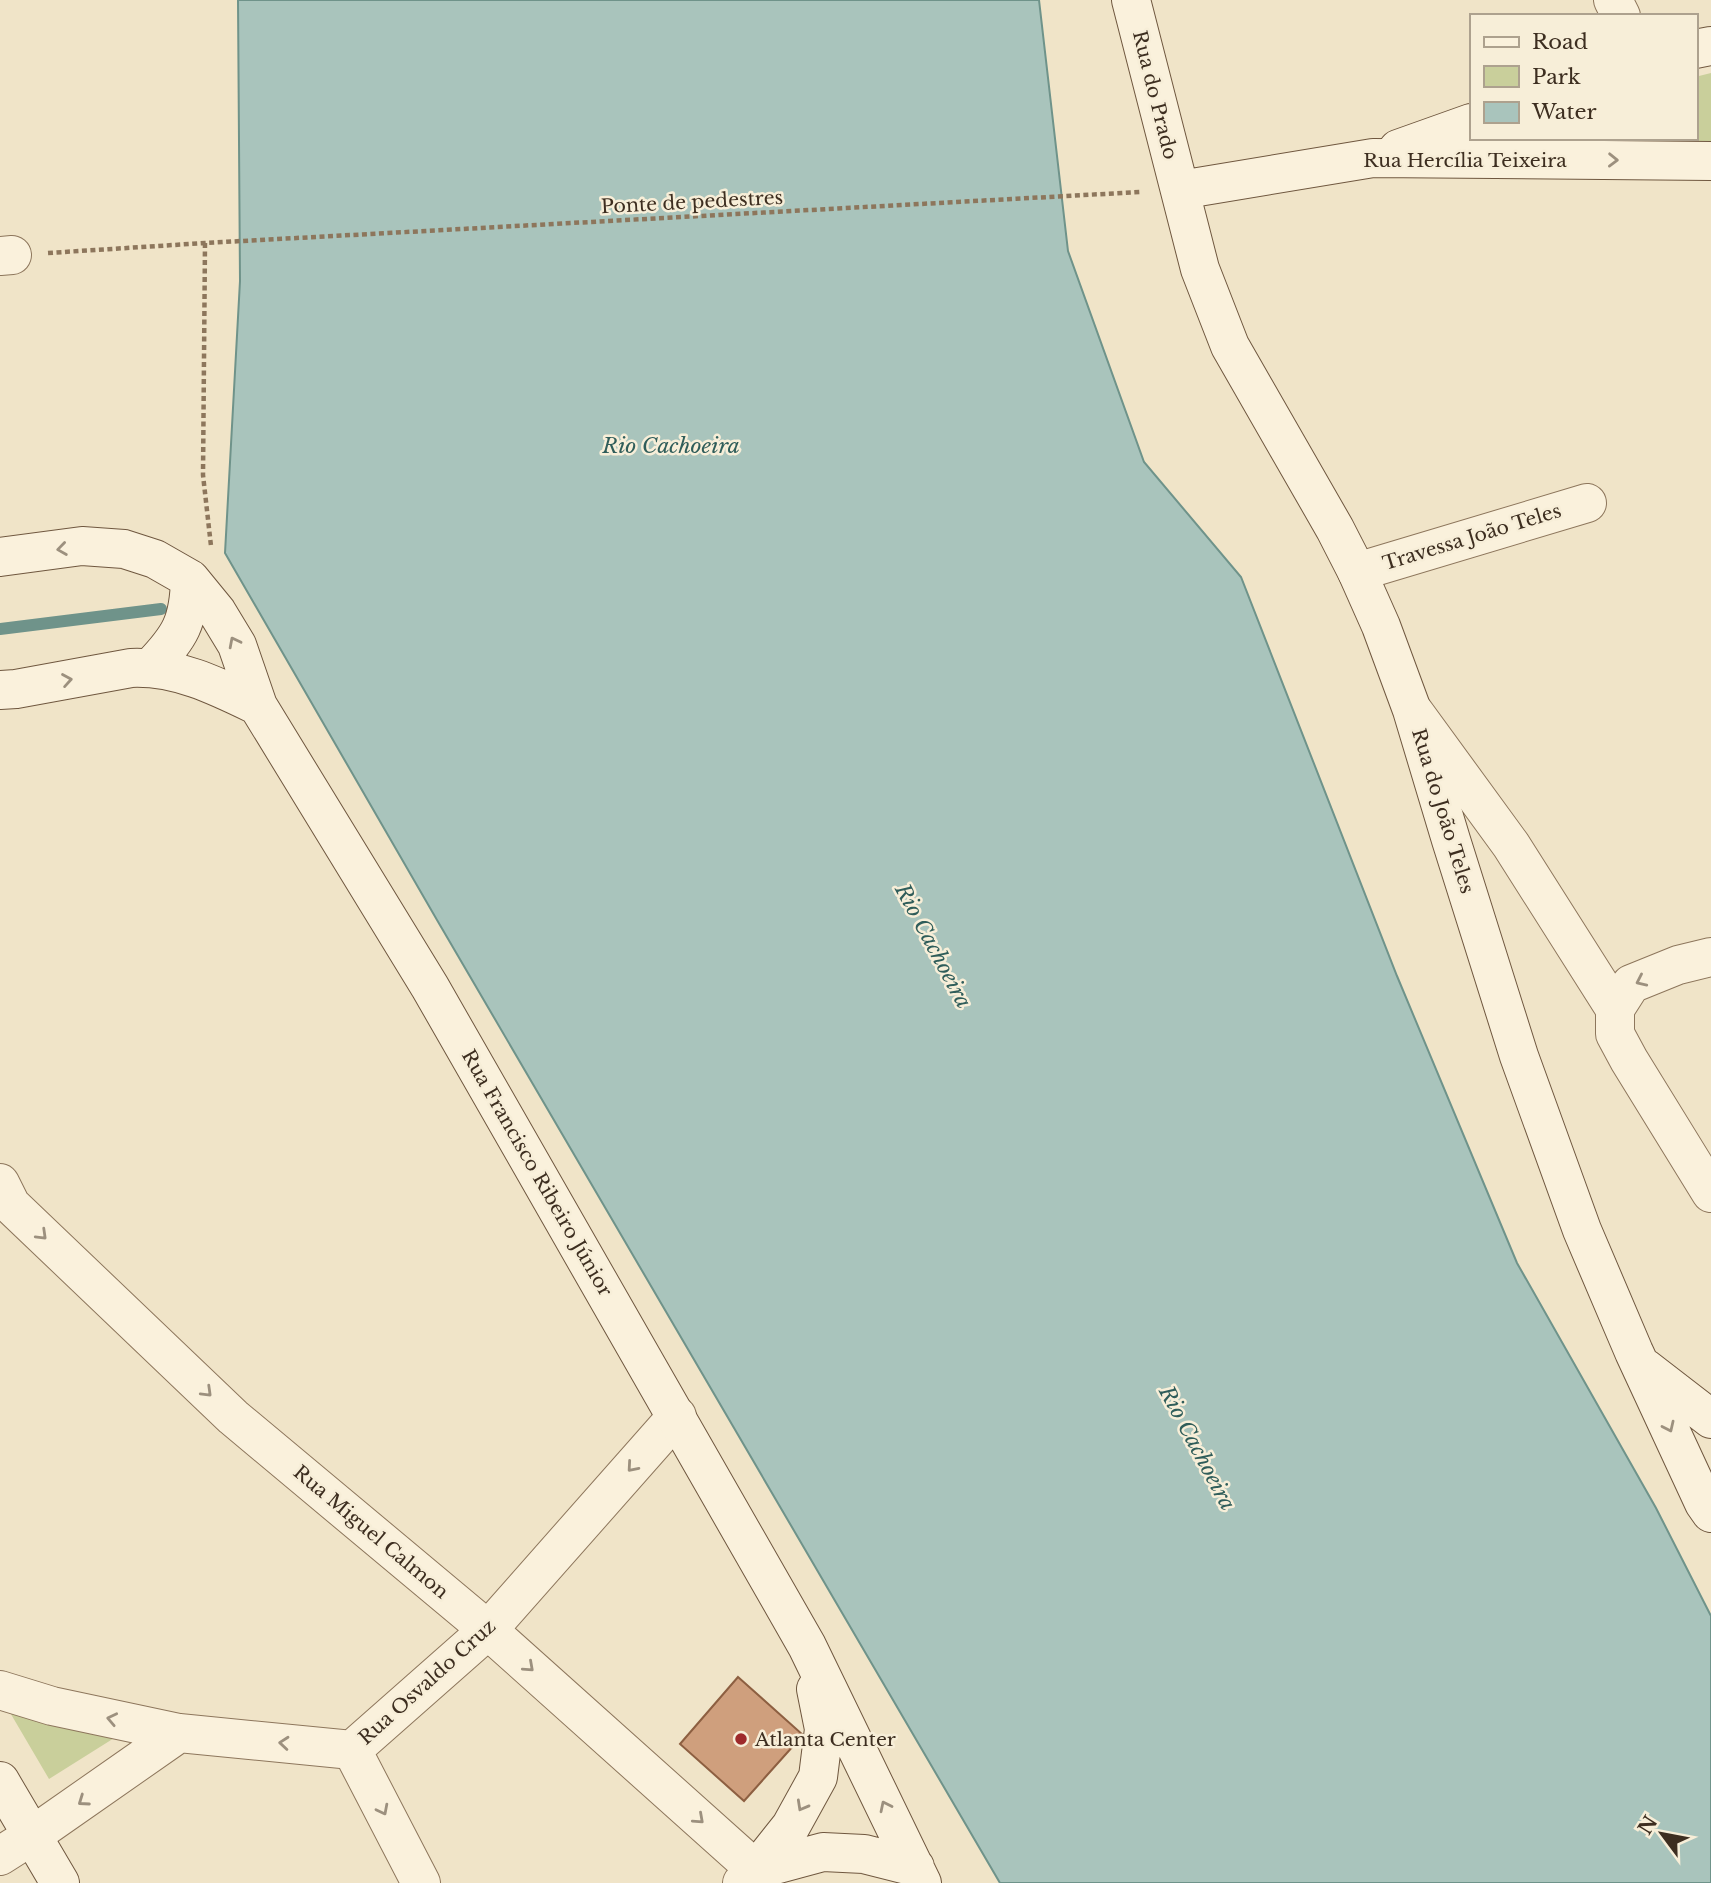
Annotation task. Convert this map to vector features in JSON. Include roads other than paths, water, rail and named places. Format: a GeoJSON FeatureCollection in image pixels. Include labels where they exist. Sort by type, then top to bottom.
{"type":"FeatureCollection","features":[{"type":"Feature","properties":{"kind":"main road","name":"Rua do Prado"},"geometry":{"type":"LineString","coordinates":[[1131,0],[1180,190]]}},
{"type":"Feature","properties":{"kind":"main road"},"geometry":{"type":"LineString","coordinates":[[1373,158],[1470,123]]}},
{"type":"Feature","properties":{"kind":"main road","name":"Rua Hercília Teixeira"},"geometry":{"type":"LineString","coordinates":[[1180,190],[1373,158],[1711,161]]}},
{"type":"Feature","properties":{"kind":"main road","name":"Rua do João Teles"},"geometry":{"type":"LineString","coordinates":[[1180,190],[1200,270],[1230,346],[1335,529],[1381,626],[1412,710],[1519,1056],[1582,1230],[1641,1365],[1711,1419]]}},
{"type":"Feature","properties":{"kind":"main road","name":"Travessa João Teles"},"geometry":{"type":"LineString","coordinates":[[1357,572],[1587,503]]}},
{"type":"Feature","properties":{"kind":"main road"},"geometry":{"type":"LineString","coordinates":[[0,557],[82,546],[124,549],[155,559],[190,579],[190,605],[186,619],[172,646],[151,667]]}},
{"type":"Feature","properties":{"kind":"main road","name":"Rua Francisco Ribeiro Júnior"},"geometry":{"type":"LineString","coordinates":[[190,579],[217,612],[237,645],[258,706],[430,987],[807,1646],[919,1875]]}},
{"type":"Feature","properties":{"kind":"main road"},"geometry":{"type":"LineString","coordinates":[[0,690],[151,667],[189,675],[258,706]]}},
{"type":"Feature","properties":{"kind":"main road"},"geometry":{"type":"LineString","coordinates":[[1412,710],[1511,845],[1615,1009],[1615,1034],[1711,1193]]}},
{"type":"Feature","properties":{"kind":"main road"},"geometry":{"type":"LineString","coordinates":[[1615,1009],[1631,984],[1694,961]]}},
{"type":"Feature","properties":{"kind":"main road","name":"Rua Miguel Calmon"},"geometry":{"type":"LineString","coordinates":[[4,1200],[233,1417],[488,1630],[754,1879]]}},
{"type":"Feature","properties":{"kind":"main road"},"geometry":{"type":"LineString","coordinates":[[1641,1365],[1703,1503],[1711,1513]]}},
{"type":"Feature","properties":{"kind":"main road","name":"Rua Osvaldo Cruz"},"geometry":{"type":"LineString","coordinates":[[0,1690],[52,1706],[179,1733],[352,1749],[488,1630],[677,1416]]}},
{"type":"Feature","properties":{"kind":"main road","name":"Rua Francisco Ribeiro Júnior"},"geometry":{"type":"LineString","coordinates":[[754,1879],[791,1826],[818,1777],[824,1729],[807,1646]]}},
{"type":"Feature","properties":{"kind":"main road"},"geometry":{"type":"LineString","coordinates":[[0,1856],[179,1733]]}},
{"type":"Feature","properties":{"kind":"main road"},"geometry":{"type":"LineString","coordinates":[[352,1749],[421,1883]]}},
{"type":"Feature","properties":{"kind":"main road"},"geometry":{"type":"LineString","coordinates":[[0,1781],[60,1883]]}},
{"type":"Feature","properties":{"kind":"main road"},"geometry":{"type":"LineString","coordinates":[[754,1879],[823,1852],[864,1854],[919,1875]]}},
{"type":"Feature","properties":{"kind":"water","name":"Rio Cachoeira"},"geometry":{"type":"Polygon","coordinates":[[[238,0],[1039,0],[1068,251],[1144,462],[1241,577],[1397,976],[1517,1263],[1656,1508],[1711,1616],[1711,1883],[1000,1883],[225,553],[240,281],[238,0]]]}},
{"type":"Feature","properties":{"kind":"waterway"},"geometry":{"type":"LineString","coordinates":[[0,629],[161,609]]}},
{"type":"Feature","properties":{"kind":"place","name":"Atlanta Center"},"geometry":{"type":"Point","coordinates":[741,1739]}}]}
